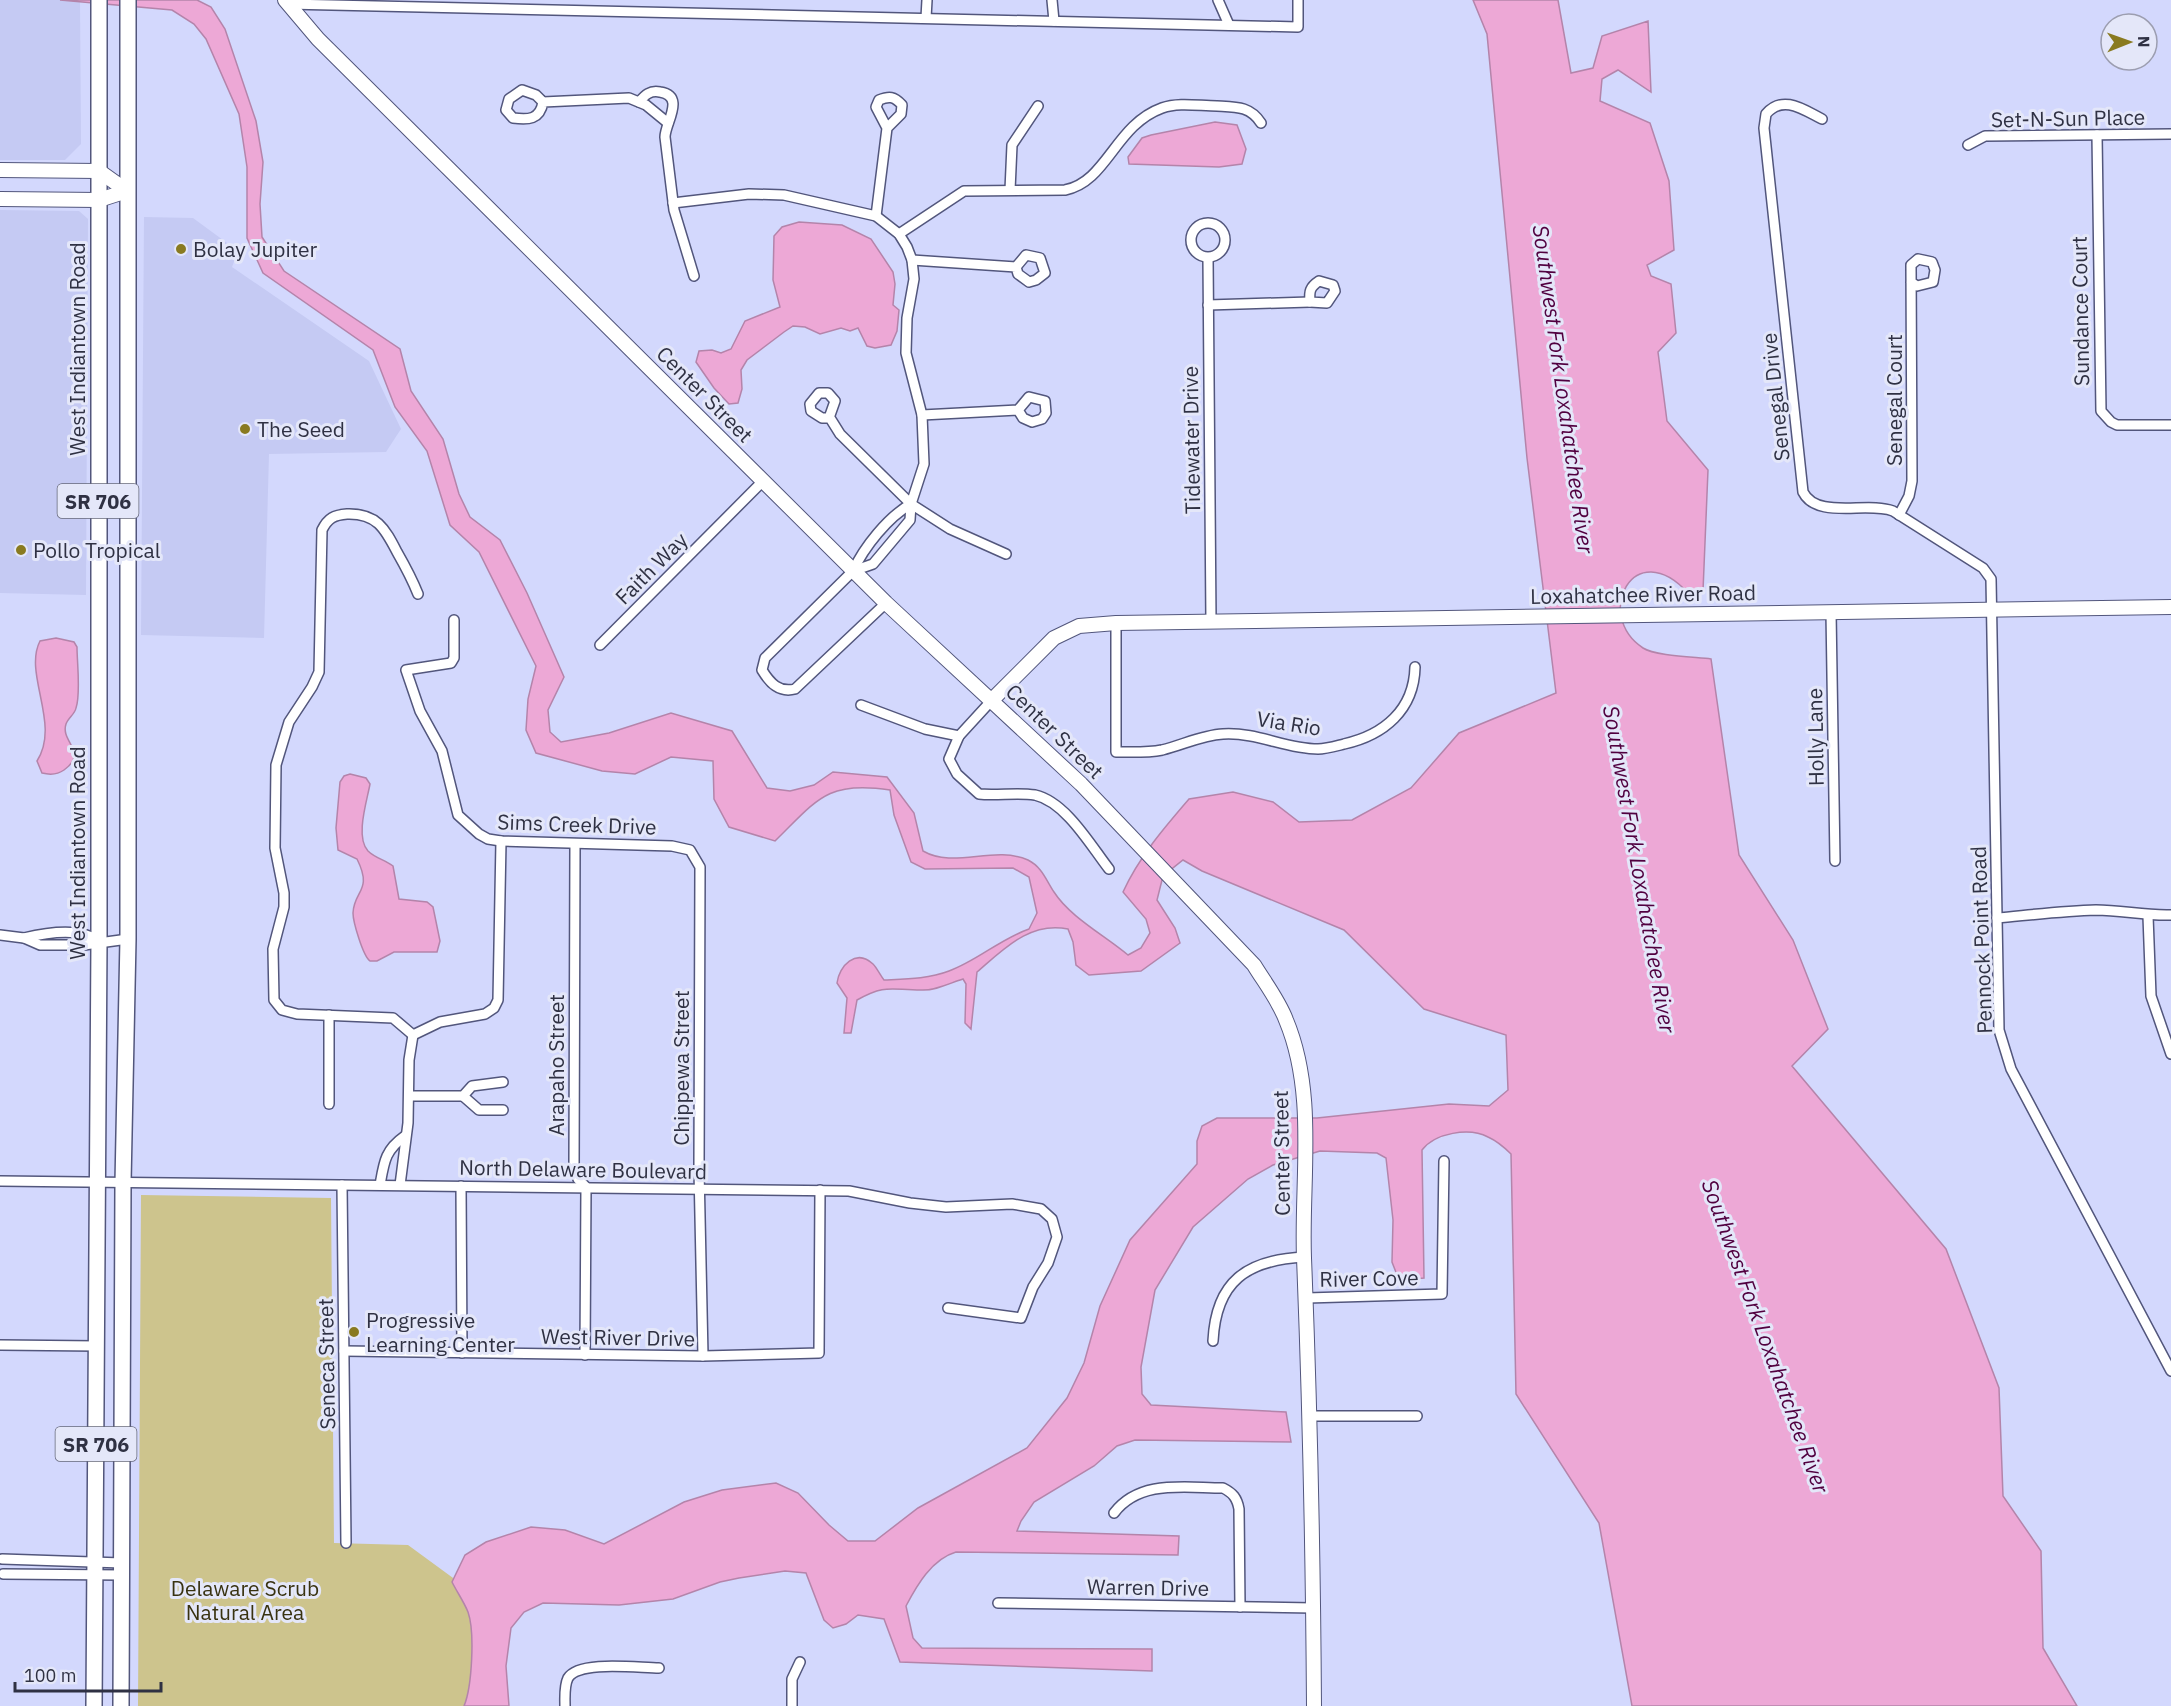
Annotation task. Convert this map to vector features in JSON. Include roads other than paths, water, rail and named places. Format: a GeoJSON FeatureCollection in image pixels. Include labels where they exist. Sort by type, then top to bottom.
{"type":"FeatureCollection","features":[{"type":"Feature","properties":{"kind":"main road","name":"West Indiantown Road"},"geometry":{"type":"LineString","coordinates":[[94,1706],[99,940],[99,6]]}},
{"type":"Feature","properties":{"kind":"main road","name":"SR 706"},"geometry":{"type":"LineString","coordinates":[[121,1706],[123,1183],[128,939],[128,7]]}},
{"type":"Feature","properties":{"kind":"street"},"geometry":{"type":"LineString","coordinates":[[926,18],[927,0]]}},
{"type":"Feature","properties":{"kind":"street"},"geometry":{"type":"LineString","coordinates":[[1052,0],[1054,21]]}},
{"type":"Feature","properties":{"kind":"street"},"geometry":{"type":"LineString","coordinates":[[1218,0],[1229,25]]}},
{"type":"Feature","properties":{"kind":"street"},"geometry":{"type":"LineString","coordinates":[[284,1],[1298,27],[1298,0]]}},
{"type":"Feature","properties":{"kind":"street","name":"Center Street"},"geometry":{"type":"LineString","coordinates":[[284,1],[334,55],[853,571],[1081,784],[1254,965],[1286,1019],[1299,1067],[1304,1114],[1304,1257],[1311,1416],[1314,1706]]}},
{"type":"Feature","properties":{"kind":"street"},"geometry":{"type":"LineString","coordinates":[[639,102],[651,92],[664,93],[673,103],[674,110],[665,137],[673,203],[694,276]]}},
{"type":"Feature","properties":{"kind":"street"},"geometry":{"type":"LineString","coordinates":[[543,102],[621,98],[639,102],[668,123]]}},
{"type":"Feature","properties":{"kind":"street","name":"Senegal Drive"},"geometry":{"type":"LineString","coordinates":[[1822,119],[1783,103],[1771,109],[1764,121],[1803,492],[1811,503],[1818,506],[1879,507],[1899,515],[1988,573],[1993,585],[1993,610]]}},
{"type":"Feature","properties":{"kind":"street"},"geometry":{"type":"LineString","coordinates":[[899,234],[957,194],[971,190],[1065,190],[1080,186],[1092,177],[1127,130],[1163,108],[1178,105],[1240,107],[1255,112],[1262,123]]}},
{"type":"Feature","properties":{"kind":"street"},"geometry":{"type":"LineString","coordinates":[[1010,190],[1012,145],[1038,106]]}},
{"type":"Feature","properties":{"kind":"street"},"geometry":{"type":"LineString","coordinates":[[876,216],[887,128]]}},
{"type":"Feature","properties":{"kind":"street","name":"Set-N-Sun Place"},"geometry":{"type":"LineString","coordinates":[[1968,145],[1985,136],[2171,134]]}},
{"type":"Feature","properties":{"kind":"street","name":"Sundance Court"},"geometry":{"type":"LineString","coordinates":[[2097,135],[2101,411],[2117,425],[2171,425]]}},
{"type":"Feature","properties":{"kind":"street"},"geometry":{"type":"LineString","coordinates":[[0,170],[99,171],[127,191]]}},
{"type":"Feature","properties":{"kind":"street"},"geometry":{"type":"LineString","coordinates":[[0,199],[99,200],[127,191]]}},
{"type":"Feature","properties":{"kind":"street"},"geometry":{"type":"LineString","coordinates":[[673,203],[763,193],[795,197],[876,216],[899,234],[912,260],[914,279],[907,318],[906,353],[922,415],[924,464],[911,504],[910,520],[873,564],[853,571]]}},
{"type":"Feature","properties":{"kind":"street","name":"Tidewater Drive"},"geometry":{"type":"LineString","coordinates":[[1208,258],[1211,622]]}},
{"type":"Feature","properties":{"kind":"street"},"geometry":{"type":"LineString","coordinates":[[912,260],[1016,267]]}},
{"type":"Feature","properties":{"kind":"street","name":"Senegal Court"},"geometry":{"type":"LineString","coordinates":[[1899,515],[1909,496],[1912,481],[1911,282]]}},
{"type":"Feature","properties":{"kind":"street"},"geometry":{"type":"LineString","coordinates":[[1208,305],[1310,302]]}},
{"type":"Feature","properties":{"kind":"street"},"geometry":{"type":"LineString","coordinates":[[922,415],[1018,410]]}},
{"type":"Feature","properties":{"kind":"street"},"geometry":{"type":"LineString","coordinates":[[830,418],[840,434],[911,504],[950,530],[1006,554]]}},
{"type":"Feature","properties":{"kind":"street","name":"Faith Way"},"geometry":{"type":"LineString","coordinates":[[600,645],[763,481]]}},
{"type":"Feature","properties":{"kind":"street"},"geometry":{"type":"LineString","coordinates":[[886,603],[795,689],[781,689],[769,681],[762,670],[765,658],[853,571],[860,555],[901,510],[911,504]]}},
{"type":"Feature","properties":{"kind":"street"},"geometry":{"type":"LineString","coordinates":[[413,1035],[393,1018],[297,1014],[282,1010],[274,1000],[273,950],[284,907],[284,893],[275,859],[276,765],[289,722],[319,672],[322,530],[326,521],[335,515],[351,514],[365,515],[381,524],[411,576],[418,594]]}},
{"type":"Feature","properties":{"kind":"street","name":"Loxahatchee River Road"},"geometry":{"type":"LineString","coordinates":[[992,700],[1054,638],[1079,626],[1116,623],[2171,607]]}},
{"type":"Feature","properties":{"kind":"street","name":"Pennock Point Road"},"geometry":{"type":"LineString","coordinates":[[1993,610],[1998,1016],[2011,1069],[2171,1371]]}},
{"type":"Feature","properties":{"kind":"street","name":"Holly Lane"},"geometry":{"type":"LineString","coordinates":[[1831,612],[1835,861]]}},
{"type":"Feature","properties":{"kind":"street","name":"Sims Creek Drive"},"geometry":{"type":"LineString","coordinates":[[454,620],[454,658],[451,663],[406,670],[415,701],[442,751],[458,815],[488,839],[672,846],[685,848],[694,854]]}},
{"type":"Feature","properties":{"kind":"street","name":"Via Rio"},"geometry":{"type":"LineString","coordinates":[[1116,623],[1116,752],[1159,750],[1222,734],[1257,735],[1320,749],[1356,741],[1371,735],[1397,718],[1406,707],[1412,690],[1415,667]]}},
{"type":"Feature","properties":{"kind":"street"},"geometry":{"type":"LineString","coordinates":[[992,700],[959,736],[949,759],[957,774],[979,794],[1035,795],[1051,802],[1077,827],[1109,869]]}},
{"type":"Feature","properties":{"kind":"street"},"geometry":{"type":"LineString","coordinates":[[861,705],[925,729],[959,736]]}},
{"type":"Feature","properties":{"kind":"street"},"geometry":{"type":"LineString","coordinates":[[413,1035],[440,1022],[485,1014],[494,1008],[498,1000],[501,841]]}},
{"type":"Feature","properties":{"kind":"street","name":"Arapaho Street"},"geometry":{"type":"LineString","coordinates":[[575,844],[574,1168],[578,1179],[586,1188],[585,1355]]}},
{"type":"Feature","properties":{"kind":"street","name":"Chippewa Street"},"geometry":{"type":"LineString","coordinates":[[694,854],[700,867],[699,1170],[703,1356]]}},
{"type":"Feature","properties":{"kind":"street"},"geometry":{"type":"LineString","coordinates":[[1997,918],[2095,910],[2124,910],[2148,916],[2171,915]]}},
{"type":"Feature","properties":{"kind":"street"},"geometry":{"type":"LineString","coordinates":[[2148,916],[2151,996],[2171,1054]]}},
{"type":"Feature","properties":{"kind":"street"},"geometry":{"type":"LineString","coordinates":[[0,935],[24,938],[44,933],[67,933],[94,937],[99,940],[128,939]]}},
{"type":"Feature","properties":{"kind":"street"},"geometry":{"type":"LineString","coordinates":[[329,1015],[329,1104]]}},
{"type":"Feature","properties":{"kind":"street"},"geometry":{"type":"LineString","coordinates":[[400,1185],[409,1096],[409,1060],[413,1035]]}},
{"type":"Feature","properties":{"kind":"street"},"geometry":{"type":"LineString","coordinates":[[463,1096],[472,1086],[503,1082]]}},
{"type":"Feature","properties":{"kind":"street"},"geometry":{"type":"LineString","coordinates":[[409,1096],[463,1096],[479,1110],[502,1110]]}},
{"type":"Feature","properties":{"kind":"street"},"geometry":{"type":"LineString","coordinates":[[380,1185],[384,1161],[392,1145],[405,1136]]}},
{"type":"Feature","properties":{"kind":"street","name":"River Cove"},"geometry":{"type":"LineString","coordinates":[[1307,1298],[1442,1294],[1444,1161]]}},
{"type":"Feature","properties":{"kind":"street","name":"North Delaware Boulevard"},"geometry":{"type":"LineString","coordinates":[[0,1181],[849,1191],[909,1203],[946,1207],[1012,1204],[1041,1209],[1052,1219],[1057,1237],[1048,1263],[1033,1287],[1021,1318],[948,1308]]}},
{"type":"Feature","properties":{"kind":"street","name":"Seneca Street"},"geometry":{"type":"LineString","coordinates":[[342,1185],[346,1543]]}},
{"type":"Feature","properties":{"kind":"street"},"geometry":{"type":"LineString","coordinates":[[460,1186],[462,1353]]}},
{"type":"Feature","properties":{"kind":"street","name":"West River Drive"},"geometry":{"type":"LineString","coordinates":[[344,1351],[703,1356],[819,1353],[820,1190]]}},
{"type":"Feature","properties":{"kind":"street"},"geometry":{"type":"LineString","coordinates":[[1213,1341],[1218,1307],[1235,1280],[1262,1262],[1304,1257]]}},
{"type":"Feature","properties":{"kind":"street"},"geometry":{"type":"LineString","coordinates":[[0,1345],[97,1346]]}},
{"type":"Feature","properties":{"kind":"street"},"geometry":{"type":"LineString","coordinates":[[1311,1416],[1417,1416]]}},
{"type":"Feature","properties":{"kind":"street"},"geometry":{"type":"LineString","coordinates":[[1114,1513],[1124,1500],[1147,1490],[1223,1488],[1230,1491],[1235,1496],[1239,1509],[1240,1607]]}},
{"type":"Feature","properties":{"kind":"street"},"geometry":{"type":"LineString","coordinates":[[94,1569],[1,1558],[2,1576],[122,1569]]}},
{"type":"Feature","properties":{"kind":"street","name":"Warren Drive"},"geometry":{"type":"LineString","coordinates":[[998,1603],[1313,1608]]}},
{"type":"Feature","properties":{"kind":"street"},"geometry":{"type":"LineString","coordinates":[[792,1706],[792,1679],[800,1662]]}},
{"type":"Feature","properties":{"kind":"street"},"geometry":{"type":"LineString","coordinates":[[566,1706],[566,1682],[569,1676],[581,1668],[659,1668]]}},
{"type":"Feature","properties":{"kind":"water","name":"Southwest Fork Loxahatchee River"},"geometry":{"type":"Polygon","coordinates":[[[60,0],[197,0],[211,7],[225,29],[256,121],[263,162],[260,204],[262,237],[284,271],[400,349],[411,391],[443,439],[459,494],[470,517],[500,540],[527,593],[564,677],[548,710],[550,732],[561,742],[609,733],[671,713],[732,731],[767,788],[790,791],[814,785],[833,772],[887,777],[914,813],[923,851],[948,858],[1002,855],[1028,860],[1040,870],[1069,910],[1128,955],[1141,948],[1150,933],[1146,919],[1123,892],[1144,855],[1189,799],[1233,792],[1273,802],[1299,822],[1352,820],[1411,788],[1459,733],[1556,693],[1527,458],[1487,34],[1473,0],[1558,0],[1571,73],[1593,68],[1602,36],[1648,21],[1651,92],[1618,70],[1602,79],[1600,101],[1650,123],[1669,181],[1674,250],[1647,265],[1651,276],[1671,284],[1676,333],[1658,352],[1667,421],[1708,470],[1703,591],[1688,593],[1669,577],[1651,572],[1637,576],[1626,586],[1621,601],[1621,617],[1628,634],[1649,651],[1711,659],[1739,855],[1793,940],[1828,1029],[1792,1066],[1946,1249],[1999,1388],[2003,1496],[2041,1551],[2043,1648],[2077,1706],[1632,1706],[1599,1523],[1516,1394],[1511,1154],[1488,1137],[1472,1132],[1462,1132],[1435,1139],[1422,1150],[1424,1278],[1399,1280],[1392,1262],[1393,1220],[1386,1158],[1377,1153],[1320,1151],[1273,1165],[1248,1179],[1193,1227],[1155,1290],[1141,1367],[1142,1394],[1151,1405],[1286,1412],[1291,1442],[1135,1440],[1117,1446],[1094,1466],[1034,1502],[1017,1531],[1179,1536],[1178,1555],[956,1552],[947,1555],[933,1567],[920,1582],[906,1606],[913,1638],[922,1648],[1152,1649],[1152,1671],[900,1662],[884,1619],[858,1615],[846,1624],[833,1628],[824,1620],[806,1573],[785,1571],[720,1582],[673,1599],[619,1605],[543,1603],[524,1612],[511,1628],[506,1666],[509,1706],[464,1706],[471,1673],[470,1621],[465,1604],[452,1582],[465,1555],[486,1542],[531,1527],[565,1530],[604,1544],[684,1502],[722,1490],[776,1483],[798,1493],[848,1541],[875,1541],[918,1508],[1027,1448],[1067,1398],[1084,1363],[1100,1306],[1130,1240],[1197,1164],[1197,1141],[1202,1126],[1217,1118],[1317,1118],[1449,1104],[1489,1106],[1508,1090],[1506,1035],[1424,1009],[1344,930],[1202,871],[1183,860],[1163,876],[1157,900],[1175,928],[1180,943],[1141,971],[1089,975],[1076,965],[1073,942],[1068,929],[1042,929],[1018,939],[977,972],[971,1029],[965,1023],[966,984],[963,979],[932,989],[888,989],[867,995],[857,1000],[851,1033],[844,1033],[847,998],[837,983],[841,971],[849,961],[855,958],[867,960],[884,980],[925,977],[959,967],[1008,938],[1029,929],[1037,913],[1029,877],[1013,868],[925,869],[911,862],[894,815],[890,790],[851,788],[825,796],[813,804],[775,841],[729,827],[714,799],[713,761],[671,757],[635,774],[602,771],[536,753],[526,730],[528,699],[536,666],[479,552],[450,525],[427,451],[395,407],[373,350],[263,273],[247,238],[247,167],[239,114],[206,39],[194,24],[172,10],[60,0]]]}},
{"type":"Feature","properties":{"kind":"water"},"geometry":{"type":"Polygon","coordinates":[[[1215,122],[1237,125],[1246,149],[1242,164],[1219,167],[1129,164],[1128,157],[1142,138],[1215,122]]]}},
{"type":"Feature","properties":{"kind":"water"},"geometry":{"type":"Polygon","coordinates":[[[799,222],[842,225],[871,239],[893,272],[895,284],[893,305],[899,310],[897,331],[891,345],[875,348],[867,346],[858,328],[850,331],[841,328],[820,334],[805,327],[793,326],[747,360],[741,370],[742,389],[738,403],[729,404],[714,388],[696,362],[699,351],[712,350],[721,353],[731,349],[745,321],[780,307],[773,280],[774,236],[782,227],[799,222]]]}},
{"type":"Feature","properties":{"kind":"water"},"geometry":{"type":"Polygon","coordinates":[[[56,638],[74,642],[77,647],[78,695],[75,710],[65,730],[74,752],[74,758],[64,770],[51,774],[42,773],[37,761],[43,747],[45,731],[36,654],[40,641],[56,638]]]}},
{"type":"Feature","properties":{"kind":"water"},"geometry":{"type":"Polygon","coordinates":[[[350,774],[366,778],[370,784],[362,828],[364,845],[368,851],[393,866],[399,899],[427,902],[433,907],[440,941],[437,952],[394,952],[377,961],[370,961],[364,953],[353,913],[363,878],[357,859],[338,850],[336,828],[340,782],[344,776],[350,774]]]}},
{"type":"Feature","properties":{"kind":"place","name":"Bolay Jupiter"},"geometry":{"type":"Point","coordinates":[181,249]}},
{"type":"Feature","properties":{"kind":"place","name":"The Seed"},"geometry":{"type":"Point","coordinates":[245,429]}},
{"type":"Feature","properties":{"kind":"place","name":"Pollo Tropical"},"geometry":{"type":"Point","coordinates":[21,550]}},
{"type":"Feature","properties":{"kind":"place","name":"Progressive Learning Center"},"geometry":{"type":"Point","coordinates":[354,1332]}},
{"type":"Feature","properties":{"kind":"park label","name":"Delaware Scrub Natural Area"},"geometry":{"type":"Point","coordinates":[245,1600]}}]}
